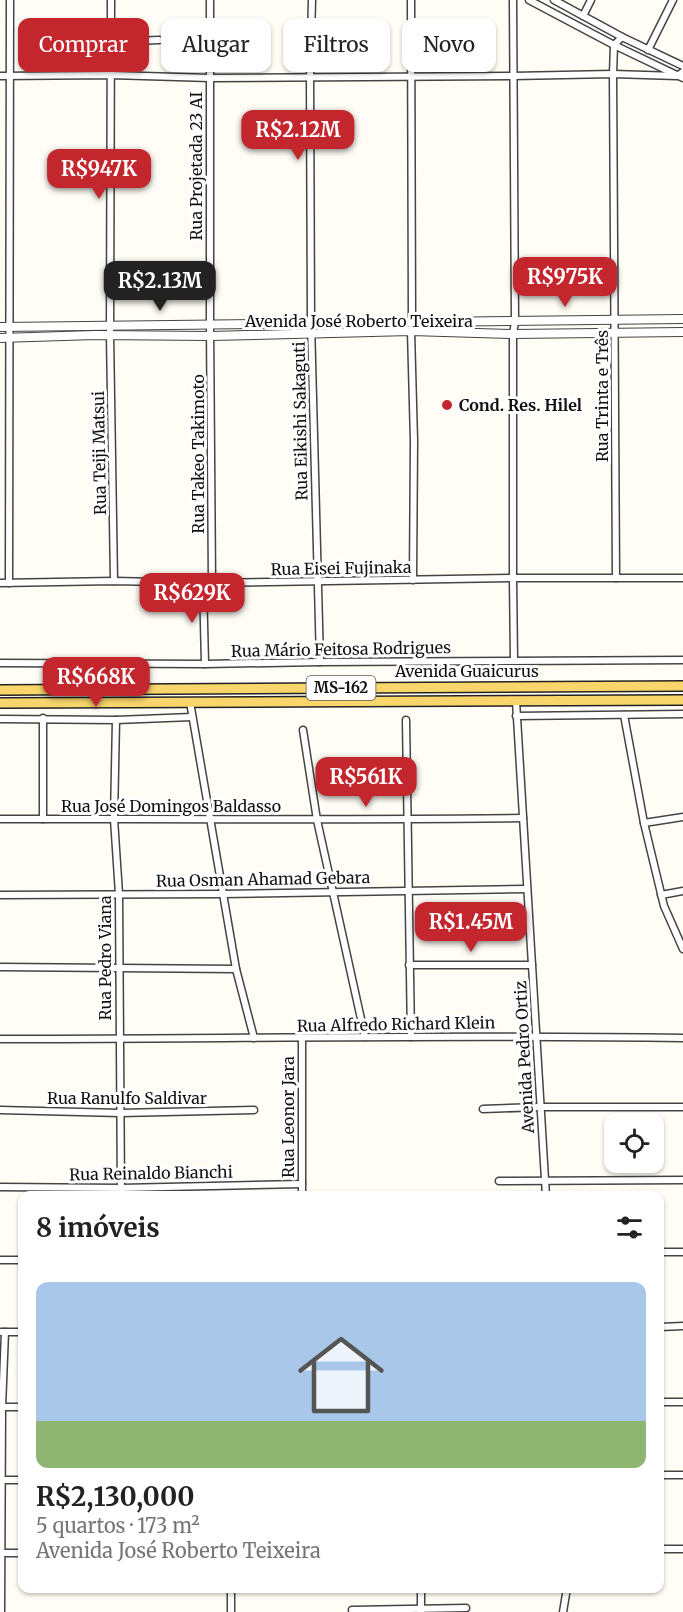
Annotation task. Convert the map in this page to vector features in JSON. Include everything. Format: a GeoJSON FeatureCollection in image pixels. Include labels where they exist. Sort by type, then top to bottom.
{"type":"FeatureCollection","features":[{"type":"Feature","properties":{"kind":"main road","name":"Avenida Guaicurus"},"geometry":{"type":"LineString","coordinates":[[0,690],[683,686]]}},
{"type":"Feature","properties":{"kind":"main road","name":"Avenida Guaicurus"},"geometry":{"type":"LineString","coordinates":[[0,703],[683,700]]}},
{"type":"Feature","properties":{"kind":"street"},"geometry":{"type":"LineString","coordinates":[[9,584],[10,0]]}},
{"type":"Feature","properties":{"kind":"street","name":"Rua Teiji Matsui"},"geometry":{"type":"LineString","coordinates":[[111,0],[111,18]]}},
{"type":"Feature","properties":{"kind":"street","name":"Rua Projetada 23 AI"},"geometry":{"type":"LineString","coordinates":[[210,0],[210,325]]}},
{"type":"Feature","properties":{"kind":"street","name":"Rua Eikishi Sakaguti"},"geometry":{"type":"LineString","coordinates":[[312,0],[311,323],[316,582],[320,662]]}},
{"type":"Feature","properties":{"kind":"street"},"geometry":{"type":"LineString","coordinates":[[411,0],[413,580]]}},
{"type":"Feature","properties":{"kind":"street"},"geometry":{"type":"LineString","coordinates":[[513,0],[514,661]]}},
{"type":"Feature","properties":{"kind":"street"},"geometry":{"type":"LineString","coordinates":[[529,0],[614,45],[681,75]]}},
{"type":"Feature","properties":{"kind":"street"},"geometry":{"type":"LineString","coordinates":[[554,0],[622,37],[683,66]]}},
{"type":"Feature","properties":{"kind":"street"},"geometry":{"type":"LineString","coordinates":[[583,16],[591,0]]}},
{"type":"Feature","properties":{"kind":"street"},"geometry":{"type":"LineString","coordinates":[[648,50],[673,0]]}},
{"type":"Feature","properties":{"kind":"street"},"geometry":{"type":"LineString","coordinates":[[614,45],[622,37]]}},
{"type":"Feature","properties":{"kind":"street"},"geometry":{"type":"LineString","coordinates":[[149,40],[159,40]]}},
{"type":"Feature","properties":{"kind":"street","name":"Rua Trinta e Três"},"geometry":{"type":"LineString","coordinates":[[614,45],[616,578]]}},
{"type":"Feature","properties":{"kind":"street"},"geometry":{"type":"LineString","coordinates":[[0,76],[111,75],[210,78],[681,75]]}},
{"type":"Feature","properties":{"kind":"street","name":"Rua Teiji Matsui"},"geometry":{"type":"LineString","coordinates":[[111,75],[110,335],[114,581]]}},
{"type":"Feature","properties":{"kind":"street","name":"Avenida José Roberto Teixeira"},"geometry":{"type":"LineString","coordinates":[[0,338],[312,334],[515,322],[683,319]]}},
{"type":"Feature","properties":{"kind":"street","name":"Avenida José Roberto Teixeira"},"geometry":{"type":"LineString","coordinates":[[0,327],[311,323],[513,334],[683,332]]}},
{"type":"Feature","properties":{"kind":"street","name":"Rua Takeo Takimoto"},"geometry":{"type":"LineString","coordinates":[[210,325],[212,583]]}},
{"type":"Feature","properties":{"kind":"street","name":"Rua Eisei Fujinaka"},"geometry":{"type":"LineString","coordinates":[[0,583],[683,578]]}},
{"type":"Feature","properties":{"kind":"street"},"geometry":{"type":"LineString","coordinates":[[203,583],[206,664]]}},
{"type":"Feature","properties":{"kind":"street","name":"Rua Mário Feitosa Rodrigues"},"geometry":{"type":"LineString","coordinates":[[0,663],[206,664],[683,660]]}},
{"type":"Feature","properties":{"kind":"street","name":"Avenida Pedro Ortiz"},"geometry":{"type":"LineString","coordinates":[[516,701],[546,1191]]}},
{"type":"Feature","properties":{"kind":"street"},"geometry":{"type":"LineString","coordinates":[[190,702],[236,969],[254,1038]]}},
{"type":"Feature","properties":{"kind":"street"},"geometry":{"type":"LineString","coordinates":[[516,716],[683,714]]}},
{"type":"Feature","properties":{"kind":"street"},"geometry":{"type":"LineString","coordinates":[[624,715],[644,823],[661,895],[683,949]]}},
{"type":"Feature","properties":{"kind":"street"},"geometry":{"type":"LineString","coordinates":[[0,719],[116,720],[192,717]]}},
{"type":"Feature","properties":{"kind":"street"},"geometry":{"type":"LineString","coordinates":[[43,718],[43,819]]}},
{"type":"Feature","properties":{"kind":"street","name":"Rua Pedro Viana"},"geometry":{"type":"LineString","coordinates":[[116,720],[114,819],[118,894],[121,1191]]}},
{"type":"Feature","properties":{"kind":"street"},"geometry":{"type":"LineString","coordinates":[[406,720],[411,1037]]}},
{"type":"Feature","properties":{"kind":"street"},"geometry":{"type":"LineString","coordinates":[[303,730],[317,820],[365,1037]]}},
{"type":"Feature","properties":{"kind":"street"},"geometry":{"type":"LineString","coordinates":[[644,823],[683,817]]}},
{"type":"Feature","properties":{"kind":"street","name":"Rua José Domingos Baldasso"},"geometry":{"type":"LineString","coordinates":[[0,819],[523,818]]}},
{"type":"Feature","properties":{"kind":"street","name":"Rua Osman Ahamad Gebara"},"geometry":{"type":"LineString","coordinates":[[0,895],[222,894],[527,888]]}},
{"type":"Feature","properties":{"kind":"street"},"geometry":{"type":"LineString","coordinates":[[661,895],[683,891]]}},
{"type":"Feature","properties":{"kind":"street"},"geometry":{"type":"LineString","coordinates":[[409,965],[532,965]]}},
{"type":"Feature","properties":{"kind":"street"},"geometry":{"type":"LineString","coordinates":[[0,968],[236,969]]}},
{"type":"Feature","properties":{"kind":"street","name":"Rua Alfredo Richard Klein"},"geometry":{"type":"LineString","coordinates":[[119,1039],[536,1035],[683,1038]]}},
{"type":"Feature","properties":{"kind":"street","name":"Rua Leonor Jara"},"geometry":{"type":"LineString","coordinates":[[302,1038],[302,1191]]}},
{"type":"Feature","properties":{"kind":"street"},"geometry":{"type":"LineString","coordinates":[[0,1039],[119,1039]]}},
{"type":"Feature","properties":{"kind":"street"},"geometry":{"type":"LineString","coordinates":[[483,1109],[683,1107]]}},
{"type":"Feature","properties":{"kind":"street","name":"Rua Ranulfo Saldivar"},"geometry":{"type":"LineString","coordinates":[[0,1110],[120,1113],[254,1110]]}},
{"type":"Feature","properties":{"kind":"street"},"geometry":{"type":"LineString","coordinates":[[499,1181],[683,1180]]}},
{"type":"Feature","properties":{"kind":"street","name":"Rua Reinaldo Bianchi"},"geometry":{"type":"LineString","coordinates":[[144,1191],[302,1184]]}},
{"type":"Feature","properties":{"kind":"street","name":"Rua Reinaldo Bianchi"},"geometry":{"type":"LineString","coordinates":[[0,1187],[97,1191]]}},
{"type":"Feature","properties":{"kind":"street"},"geometry":{"type":"LineString","coordinates":[[664,1252],[683,1252]]}},
{"type":"Feature","properties":{"kind":"street"},"geometry":{"type":"LineString","coordinates":[[0,1260],[18,1260]]}},
{"type":"Feature","properties":{"kind":"street"},"geometry":{"type":"LineString","coordinates":[[664,1327],[683,1326]]}},
{"type":"Feature","properties":{"kind":"street"},"geometry":{"type":"LineString","coordinates":[[1,1612],[2,1332],[18,1332]]}},
{"type":"Feature","properties":{"kind":"street"},"geometry":{"type":"LineString","coordinates":[[664,1402],[683,1402]]}},
{"type":"Feature","properties":{"kind":"street"},"geometry":{"type":"LineString","coordinates":[[1,1407],[18,1407]]}},
{"type":"Feature","properties":{"kind":"street"},"geometry":{"type":"LineString","coordinates":[[664,1475],[683,1475]]}},
{"type":"Feature","properties":{"kind":"street"},"geometry":{"type":"LineString","coordinates":[[1,1480],[18,1480]]}},
{"type":"Feature","properties":{"kind":"street"},"geometry":{"type":"LineString","coordinates":[[664,1549],[683,1549]]}},
{"type":"Feature","properties":{"kind":"street"},"geometry":{"type":"LineString","coordinates":[[1,1552],[18,1553]]}},
{"type":"Feature","properties":{"kind":"street"},"geometry":{"type":"LineString","coordinates":[[231,1593],[231,1612]]}},
{"type":"Feature","properties":{"kind":"street"},"geometry":{"type":"LineString","coordinates":[[421,1593],[421,1610]]}},
{"type":"Feature","properties":{"kind":"street"},"geometry":{"type":"LineString","coordinates":[[563,1612],[566,1593]]}},
{"type":"Feature","properties":{"kind":"street"},"geometry":{"type":"LineString","coordinates":[[352,1610],[466,1608]]}},
{"type":"Feature","properties":{"kind":"place","name":"Cond. Res. Hilel"},"geometry":{"type":"Point","coordinates":[447,405]}}]}
